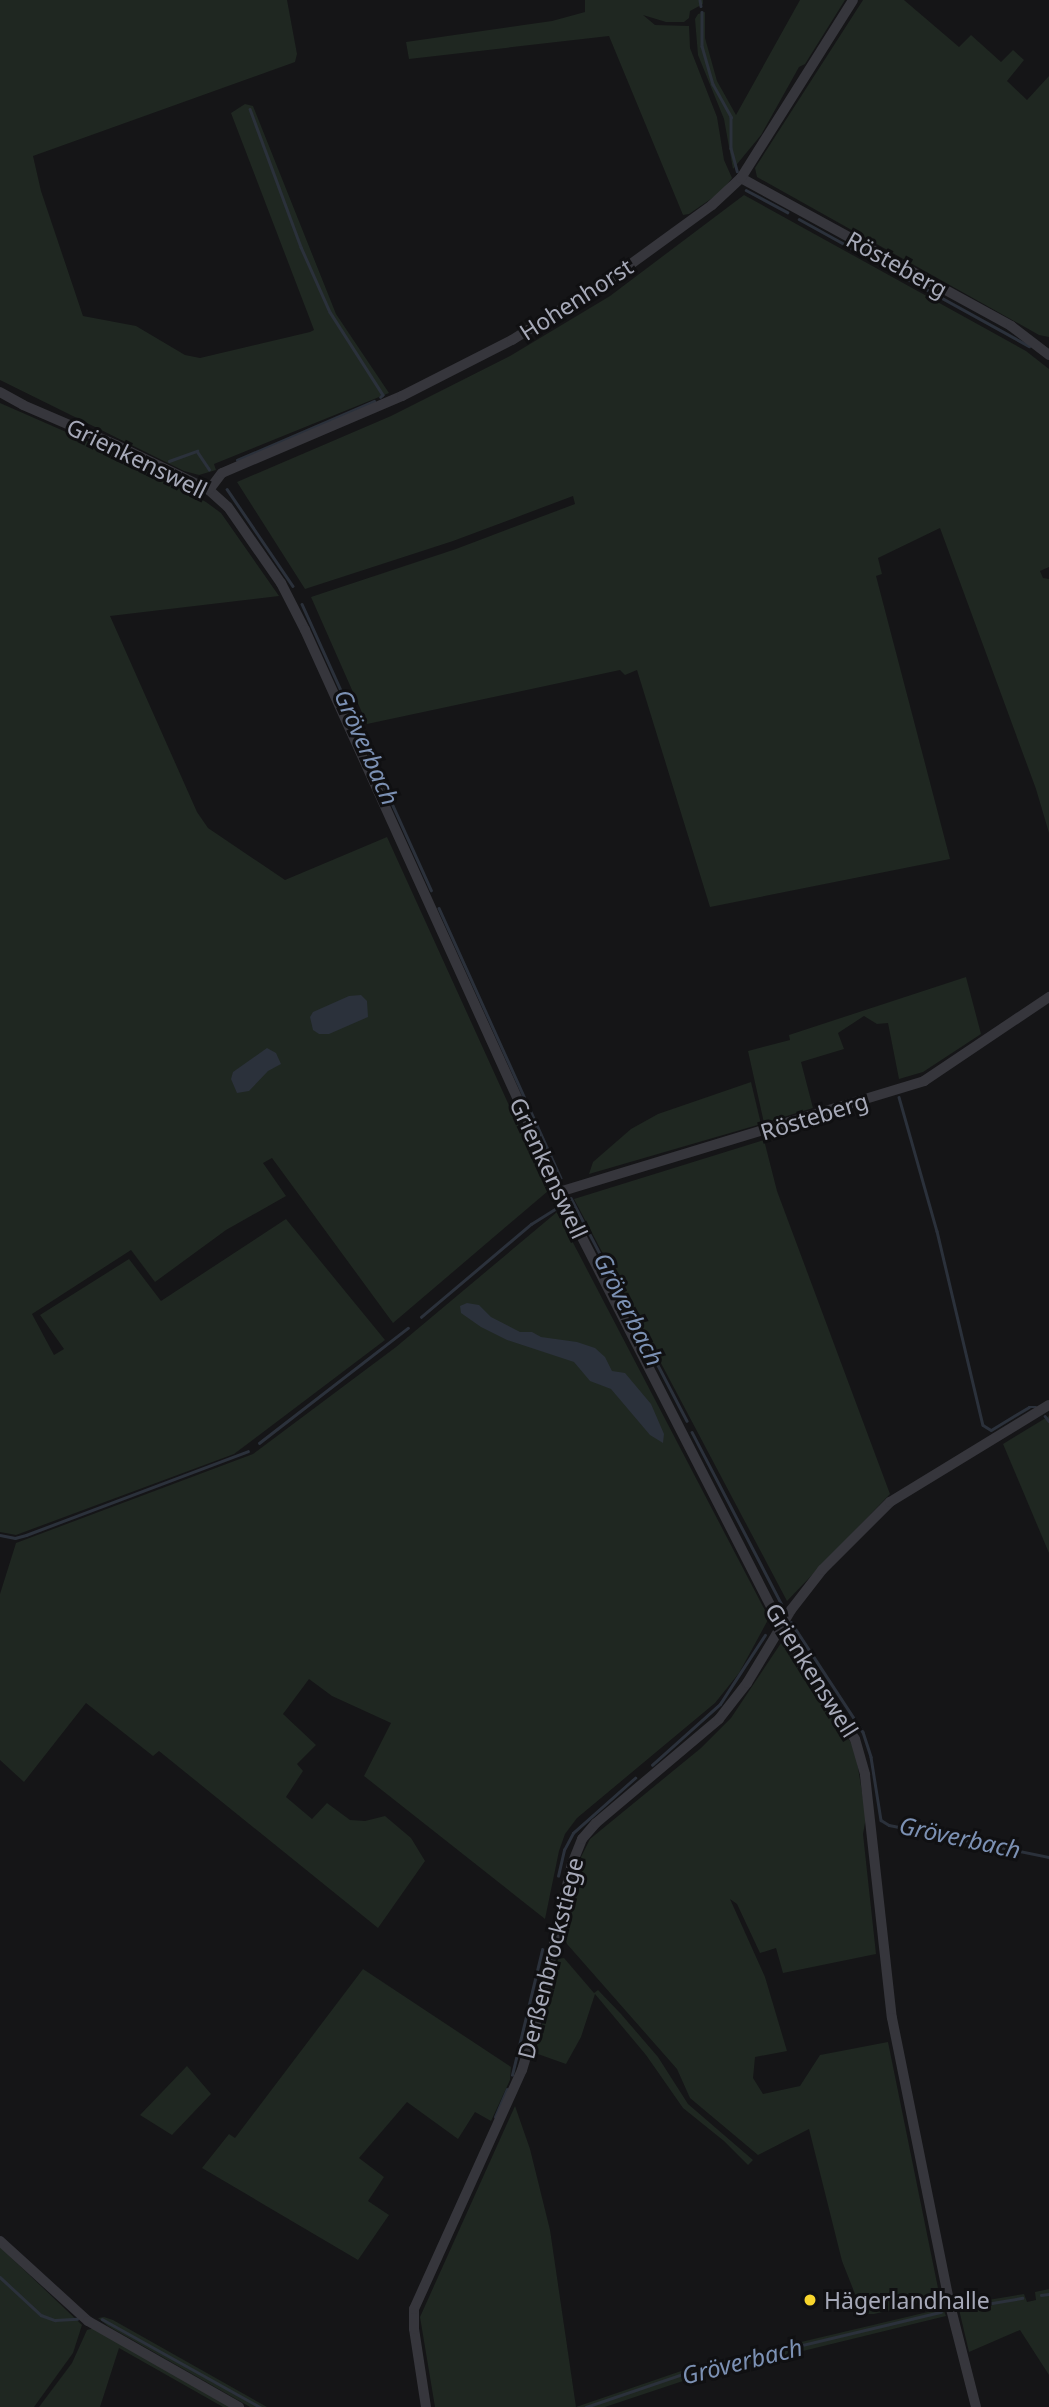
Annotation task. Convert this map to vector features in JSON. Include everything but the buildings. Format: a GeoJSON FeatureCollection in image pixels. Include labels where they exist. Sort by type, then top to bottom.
{"type":"FeatureCollection","features":[{"type":"Feature","properties":{"kind":"street","name":"Hohenhorst"},"geometry":{"type":"LineString","coordinates":[[209,490],[222,473],[402,396],[512,340],[613,277],[712,205],[741,177],[853,0]]}},
{"type":"Feature","properties":{"kind":"street","name":"Rösteberg"},"geometry":{"type":"LineString","coordinates":[[741,177],[1011,326],[1049,355]]}},
{"type":"Feature","properties":{"kind":"street","name":"Grienkenswell"},"geometry":{"type":"LineString","coordinates":[[0,392],[209,490],[228,508],[288,595],[559,1192],[781,1626],[846,1721],[862,1760],[892,2018],[949,2301],[976,2407]]}},
{"type":"Feature","properties":{"kind":"street","name":"Rösteberg"},"geometry":{"type":"LineString","coordinates":[[559,1192],[924,1081],[1049,997]]}},
{"type":"Feature","properties":{"kind":"street","name":"Derßenbrockstiege"},"geometry":{"type":"LineString","coordinates":[[426,2407],[414,2329],[414,2309],[522,2070],[537,2020],[578,1845],[596,1823],[719,1719],[747,1683],[781,1626],[822,1570],[890,1502],[1049,1405]]}},
{"type":"Feature","properties":{"kind":"street"},"geometry":{"type":"LineString","coordinates":[[0,2241],[88,2321],[239,2407]]}},
{"type":"Feature","properties":{"kind":"shaded area"},"geometry":{"type":"Polygon","coordinates":[[[0,0],[287,0],[297,54],[295,62],[33,156],[41,191],[83,316],[136,326],[185,355],[200,358],[310,332],[314,330],[231,113],[245,104],[253,106],[336,314],[389,393],[214,464],[216,470],[199,475],[184,471],[0,380],[0,0]]]}},
{"type":"Feature","properties":{"kind":"shaded area"},"geometry":{"type":"Polygon","coordinates":[[[585,0],[703,0],[703,4],[690,11],[689,18],[684,22],[666,22],[643,15],[655,25],[689,26],[690,48],[717,117],[724,160],[732,178],[721,192],[689,214],[683,215],[609,36],[409,59],[406,42],[552,21],[585,12],[585,0]]]}},
{"type":"Feature","properties":{"kind":"shaded area"},"geometry":{"type":"Polygon","coordinates":[[[800,0],[845,0],[805,64],[799,67],[761,135],[733,169],[724,119],[698,55],[695,19],[698,14],[705,12],[705,38],[717,81],[736,115],[800,0]]]}},
{"type":"Feature","properties":{"kind":"shaded area"},"geometry":{"type":"Polygon","coordinates":[[[863,0],[904,0],[959,47],[971,35],[1001,62],[1013,50],[1024,60],[1007,81],[1027,100],[1049,76],[1049,337],[1039,335],[757,177],[755,168],[863,0]]]}},
{"type":"Feature","properties":{"kind":"shaded area"},"geometry":{"type":"Polygon","coordinates":[[[744,195],[1026,351],[1049,369],[1049,567],[1040,571],[1043,578],[1049,579],[1049,833],[1036,789],[940,528],[878,558],[882,574],[876,576],[950,859],[710,907],[637,670],[625,675],[620,670],[367,724],[311,597],[456,549],[575,504],[573,496],[453,541],[305,589],[237,482],[391,416],[510,356],[610,296],[744,195]]]}},
{"type":"Feature","properties":{"kind":"shaded area"},"geometry":{"type":"Polygon","coordinates":[[[0,403],[114,453],[206,502],[221,513],[279,596],[110,616],[197,812],[208,828],[285,880],[387,837],[548,1191],[393,1323],[272,1158],[263,1163],[286,1196],[226,1230],[155,1282],[131,1250],[32,1314],[54,1355],[64,1349],[40,1315],[129,1259],[161,1301],[286,1219],[385,1340],[234,1454],[16,1535],[0,1532],[0,403]]]}},
{"type":"Feature","properties":{"kind":"shaded area"},"geometry":{"type":"Polygon","coordinates":[[[966,977],[981,1034],[923,1072],[899,1079],[888,1023],[877,1024],[864,1016],[838,1033],[844,1049],[801,1062],[813,1108],[764,1123],[748,1051],[790,1040],[789,1035],[966,977]]]}},
{"type":"Feature","properties":{"kind":"shaded area"},"geometry":{"type":"Polygon","coordinates":[[[361,995],[367,1001],[368,1017],[329,1034],[319,1034],[313,1030],[310,1017],[313,1012],[349,996],[361,995]]]}},
{"type":"Feature","properties":{"kind":"shaded area"},"geometry":{"type":"Polygon","coordinates":[[[267,1048],[276,1053],[281,1064],[268,1071],[249,1091],[237,1093],[231,1079],[233,1072],[267,1048]]]}},
{"type":"Feature","properties":{"kind":"shaded area"},"geometry":{"type":"Polygon","coordinates":[[[751,1082],[761,1124],[589,1174],[593,1162],[631,1129],[658,1114],[751,1082]]]}},
{"type":"Feature","properties":{"kind":"shaded area"},"geometry":{"type":"Polygon","coordinates":[[[764,1140],[777,1191],[890,1494],[787,1601],[574,1199],[764,1140]]]}},
{"type":"Feature","properties":{"kind":"shaded area"},"geometry":{"type":"Polygon","coordinates":[[[557,1212],[769,1618],[739,1673],[715,1703],[577,1818],[565,1834],[545,1919],[364,1776],[391,1723],[332,1696],[309,1679],[283,1714],[316,1745],[297,1764],[303,1771],[286,1797],[312,1819],[327,1803],[350,1820],[365,1821],[385,1816],[411,1838],[425,1861],[378,1928],[159,1751],[153,1756],[86,1703],[24,1782],[0,1760],[0,1594],[16,1543],[253,1454],[396,1347],[557,1212]]]}},
{"type":"Feature","properties":{"kind":"shaded area"},"geometry":{"type":"Polygon","coordinates":[[[467,1303],[479,1305],[491,1317],[520,1332],[532,1332],[541,1337],[577,1342],[595,1348],[605,1357],[612,1371],[625,1373],[651,1404],[664,1434],[663,1443],[650,1435],[611,1389],[590,1381],[574,1362],[507,1340],[481,1327],[461,1313],[460,1306],[467,1303]]]}},
{"type":"Feature","properties":{"kind":"shaded area"},"geometry":{"type":"Polygon","coordinates":[[[1049,1416],[1049,1553],[1003,1444],[1049,1416]]]}},
{"type":"Feature","properties":{"kind":"shaded area"},"geometry":{"type":"Polygon","coordinates":[[[781,1643],[788,1645],[855,1749],[866,1817],[863,1834],[876,1954],[783,1973],[776,1948],[760,1953],[737,1904],[730,1899],[765,1977],[787,2051],[755,2057],[753,2078],[763,2094],[800,2086],[820,2055],[888,2042],[940,2298],[874,2314],[868,2314],[855,2294],[842,2261],[809,2129],[758,2155],[690,2098],[677,2069],[567,1944],[564,1935],[581,1857],[590,1839],[701,1748],[731,1718],[781,1643]]]}},
{"type":"Feature","properties":{"kind":"shaded area"},"geometry":{"type":"Polygon","coordinates":[[[564,1958],[594,1993],[598,1990],[621,2014],[658,2057],[688,2104],[753,2160],[748,2165],[724,2141],[683,2108],[646,2055],[595,1994],[581,2037],[566,2064],[535,2053],[558,1959],[564,1958]]]}},
{"type":"Feature","properties":{"kind":"shaded area"},"geometry":{"type":"Polygon","coordinates":[[[363,1969],[511,2067],[510,2080],[491,2121],[475,2112],[458,2139],[407,2102],[359,2158],[384,2177],[368,2201],[389,2215],[358,2260],[202,2168],[229,2134],[235,2138],[363,1969]]]}},
{"type":"Feature","properties":{"kind":"shaded area"},"geometry":{"type":"Polygon","coordinates":[[[187,2066],[211,2094],[172,2135],[140,2115],[187,2066]]]}},
{"type":"Feature","properties":{"kind":"shaded area"},"geometry":{"type":"Polygon","coordinates":[[[515,2106],[530,2149],[550,2230],[576,2407],[435,2407],[420,2317],[515,2106]]]}},
{"type":"Feature","properties":{"kind":"shaded area"},"geometry":{"type":"Polygon","coordinates":[[[0,2247],[82,2325],[73,2353],[34,2407],[0,2407],[0,2247]]]}},
{"type":"Feature","properties":{"kind":"shaded area"},"geometry":{"type":"Polygon","coordinates":[[[1049,2289],[1049,2375],[1020,2330],[969,2352],[958,2305],[1024,2294],[1027,2302],[1036,2300],[1035,2292],[1049,2289]]]}},
{"type":"Feature","properties":{"kind":"shaded area"},"geometry":{"type":"Polygon","coordinates":[[[932,2311],[944,2311],[946,2316],[692,2378],[605,2407],[576,2407],[687,2369],[932,2311]]]}},
{"type":"Feature","properties":{"kind":"shaded area"},"geometry":{"type":"Polygon","coordinates":[[[104,2317],[267,2407],[250,2407],[98,2318],[104,2317]]]}},
{"type":"Feature","properties":{"kind":"shaded area"},"geometry":{"type":"Polygon","coordinates":[[[94,2328],[234,2407],[223,2407],[119,2348],[100,2407],[39,2407],[72,2363],[87,2330],[94,2328]]]}},
{"type":"Feature","properties":{"kind":"waterway"},"geometry":{"type":"LineString","coordinates":[[700,0],[701,6]]}},
{"type":"Feature","properties":{"kind":"waterway"},"geometry":{"type":"LineString","coordinates":[[702,12],[702,46],[713,84],[731,117],[731,148],[737,171]]}},
{"type":"Feature","properties":{"kind":"waterway"},"geometry":{"type":"LineString","coordinates":[[250,109],[301,247],[330,312],[383,395],[381,397]]}},
{"type":"Feature","properties":{"kind":"waterway"},"geometry":{"type":"LineString","coordinates":[[746,190],[787,212]]}},
{"type":"Feature","properties":{"kind":"waterway"},"geometry":{"type":"LineString","coordinates":[[799,219],[1029,346]]}},
{"type":"Feature","properties":{"kind":"waterway"},"geometry":{"type":"LineString","coordinates":[[237,460],[374,401]]}},
{"type":"Feature","properties":{"kind":"waterway","name":"Gröverbach"},"geometry":{"type":"LineString","coordinates":[[169,461],[197,451],[209,469]]}},
{"type":"Feature","properties":{"kind":"waterway","name":"Gröverbach"},"geometry":{"type":"LineString","coordinates":[[227,489],[293,586]]}},
{"type":"Feature","properties":{"kind":"waterway","name":"Gröverbach"},"geometry":{"type":"LineString","coordinates":[[302,604],[431,890]]}},
{"type":"Feature","properties":{"kind":"waterway","name":"Gröverbach"},"geometry":{"type":"LineString","coordinates":[[439,908],[561,1178]]}},
{"type":"Feature","properties":{"kind":"waterway"},"geometry":{"type":"LineString","coordinates":[[899,1097],[937,1231],[983,1425],[991,1430],[1029,1407],[1036,1407]]}},
{"type":"Feature","properties":{"kind":"waterway","name":"Gröverbach"},"geometry":{"type":"LineString","coordinates":[[571,1198],[687,1421]]}},
{"type":"Feature","properties":{"kind":"waterway"},"geometry":{"type":"LineString","coordinates":[[421,1317],[531,1224],[558,1207]]}},
{"type":"Feature","properties":{"kind":"waterway"},"geometry":{"type":"LineString","coordinates":[[259,1443],[408,1328]]}},
{"type":"Feature","properties":{"kind":"waterway"},"geometry":{"type":"LineString","coordinates":[[1045,1416],[1049,1421]]}},
{"type":"Feature","properties":{"kind":"waterway","name":"Gröverbach"},"geometry":{"type":"LineString","coordinates":[[692,1432],[784,1609]]}},
{"type":"Feature","properties":{"kind":"waterway"},"geometry":{"type":"LineString","coordinates":[[0,1535],[15,1538],[26,1535],[248,1451]]}},
{"type":"Feature","properties":{"kind":"waterway","name":"Gröverbach"},"geometry":{"type":"LineString","coordinates":[[791,1622],[863,1732],[871,1757],[881,1820],[889,1825],[1049,1857]]}},
{"type":"Feature","properties":{"kind":"waterway"},"geometry":{"type":"LineString","coordinates":[[652,1765],[720,1704],[765,1635]]}},
{"type":"Feature","properties":{"kind":"waterway"},"geometry":{"type":"LineString","coordinates":[[558,1876],[564,1850],[573,1833],[635,1778]]}},
{"type":"Feature","properties":{"kind":"waterway"},"geometry":{"type":"LineString","coordinates":[[512,2075],[542,1950]]}},
{"type":"Feature","properties":{"kind":"waterway"},"geometry":{"type":"LineString","coordinates":[[495,2117],[507,2089]]}},
{"type":"Feature","properties":{"kind":"waterway","name":"Gröverbach"},"geometry":{"type":"LineString","coordinates":[[0,2277],[41,2315],[55,2320],[77,2319]]}},
{"type":"Feature","properties":{"kind":"waterway","name":"Gröverbach"},"geometry":{"type":"LineString","coordinates":[[1041,2295],[1049,2294]]}},
{"type":"Feature","properties":{"kind":"waterway","name":"Gröverbach"},"geometry":{"type":"LineString","coordinates":[[962,2308],[1022,2298]]}},
{"type":"Feature","properties":{"kind":"waterway","name":"Gröverbach"},"geometry":{"type":"LineString","coordinates":[[586,2407],[686,2373],[941,2312]]}},
{"type":"Feature","properties":{"kind":"waterway","name":"Gröverbach"},"geometry":{"type":"LineString","coordinates":[[102,2319],[260,2407]]}},
{"type":"Feature","properties":{"kind":"place","name":"Hägerlandhalle"},"geometry":{"type":"Point","coordinates":[810,2300]}}]}
